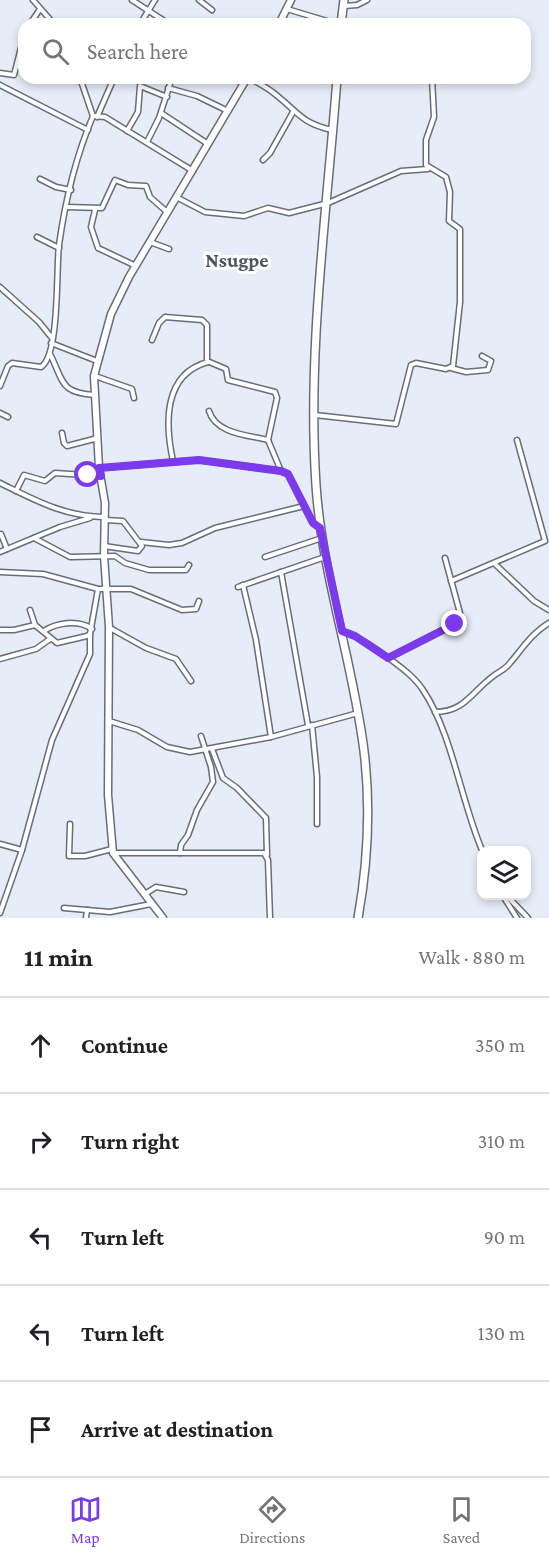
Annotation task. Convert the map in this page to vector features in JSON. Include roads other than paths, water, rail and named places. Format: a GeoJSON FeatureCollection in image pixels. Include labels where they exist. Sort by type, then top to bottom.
{"type":"FeatureCollection","features":[{"type":"Feature","properties":{"kind":"main road"},"geometry":{"type":"LineString","coordinates":[[340,18],[343,3]]}},
{"type":"Feature","properties":{"kind":"main road"},"geometry":{"type":"LineString","coordinates":[[337,84],[318,309],[316,484],[320,528],[358,713],[368,788],[369,834],[366,877],[358,918]]}},
{"type":"Feature","properties":{"kind":"street"},"geometry":{"type":"LineString","coordinates":[[33,0],[48,18]]}},
{"type":"Feature","properties":{"kind":"street"},"geometry":{"type":"LineString","coordinates":[[132,0],[159,18]]}},
{"type":"Feature","properties":{"kind":"street"},"geometry":{"type":"LineString","coordinates":[[144,18],[155,0]]}},
{"type":"Feature","properties":{"kind":"street"},"geometry":{"type":"LineString","coordinates":[[199,0],[212,10]]}},
{"type":"Feature","properties":{"kind":"street"},"geometry":{"type":"LineString","coordinates":[[282,18],[291,0]]}},
{"type":"Feature","properties":{"kind":"street"},"geometry":{"type":"LineString","coordinates":[[343,3],[357,5],[367,0]]}},
{"type":"Feature","properties":{"kind":"street"},"geometry":{"type":"LineString","coordinates":[[34,18],[40,9]]}},
{"type":"Feature","properties":{"kind":"street"},"geometry":{"type":"LineString","coordinates":[[287,9],[318,18]]}},
{"type":"Feature","properties":{"kind":"street"},"geometry":{"type":"LineString","coordinates":[[0,73],[14,75],[18,59]]}},
{"type":"Feature","properties":{"kind":"street"},"geometry":{"type":"LineString","coordinates":[[82,84],[95,116]]}},
{"type":"Feature","properties":{"kind":"street"},"geometry":{"type":"LineString","coordinates":[[0,386],[12,363],[41,367],[46,363],[50,353],[58,294],[59,248],[67,207],[88,129],[111,84]]}},
{"type":"Feature","properties":{"kind":"street"},"geometry":{"type":"LineString","coordinates":[[147,142],[161,113],[170,84]]}},
{"type":"Feature","properties":{"kind":"street"},"geometry":{"type":"LineString","coordinates":[[163,918],[113,851],[108,795],[109,627],[104,556],[105,503],[99,468],[94,376],[111,314],[150,242],[245,84]]}},
{"type":"Feature","properties":{"kind":"street"},"geometry":{"type":"LineString","coordinates":[[259,84],[276,94],[293,112],[311,124],[333,131]]}},
{"type":"Feature","properties":{"kind":"street"},"geometry":{"type":"LineString","coordinates":[[428,169],[426,140],[434,117],[432,84]]}},
{"type":"Feature","properties":{"kind":"street"},"geometry":{"type":"LineString","coordinates":[[0,86],[88,129]]}},
{"type":"Feature","properties":{"kind":"street"},"geometry":{"type":"LineString","coordinates":[[127,131],[138,112],[140,86],[167,97]]}},
{"type":"Feature","properties":{"kind":"street"},"geometry":{"type":"LineString","coordinates":[[168,88],[197,96],[229,111]]}},
{"type":"Feature","properties":{"kind":"street"},"geometry":{"type":"LineString","coordinates":[[263,160],[270,153],[293,112]]}},
{"type":"Feature","properties":{"kind":"street"},"geometry":{"type":"LineString","coordinates":[[161,113],[210,145]]}},
{"type":"Feature","properties":{"kind":"street"},"geometry":{"type":"LineString","coordinates":[[95,116],[105,117],[194,172]]}},
{"type":"Feature","properties":{"kind":"street"},"geometry":{"type":"LineString","coordinates":[[178,198],[205,212],[244,216],[268,208],[289,213],[328,203],[401,171],[428,169],[446,177],[450,192],[449,221],[460,229],[460,302],[451,368]]}},
{"type":"Feature","properties":{"kind":"street"},"geometry":{"type":"LineString","coordinates":[[40,179],[56,187],[71,190]]}},
{"type":"Feature","properties":{"kind":"street"},"geometry":{"type":"LineString","coordinates":[[67,207],[95,210],[104,206],[115,180],[128,185],[146,186],[150,197],[168,213]]}},
{"type":"Feature","properties":{"kind":"street"},"geometry":{"type":"LineString","coordinates":[[95,210],[91,227],[98,248],[136,266]]}},
{"type":"Feature","properties":{"kind":"street"},"geometry":{"type":"LineString","coordinates":[[37,237],[59,248]]}},
{"type":"Feature","properties":{"kind":"street"},"geometry":{"type":"LineString","coordinates":[[150,242],[169,249]]}},
{"type":"Feature","properties":{"kind":"street"},"geometry":{"type":"LineString","coordinates":[[0,289],[39,322],[52,340],[97,361]]}},
{"type":"Feature","properties":{"kind":"street"},"geometry":{"type":"LineString","coordinates":[[152,340],[159,323],[165,317],[202,320],[207,325],[209,362]]}},
{"type":"Feature","properties":{"kind":"street"},"geometry":{"type":"LineString","coordinates":[[50,353],[68,389],[76,394],[95,395]]}},
{"type":"Feature","properties":{"kind":"street"},"geometry":{"type":"LineString","coordinates":[[315,415],[396,424],[411,365],[416,363],[466,372],[488,370],[491,361],[482,356]]}},
{"type":"Feature","properties":{"kind":"street"},"geometry":{"type":"LineString","coordinates":[[173,461],[169,443],[171,399],[190,368],[209,362],[226,369],[226,378],[234,383],[275,392],[277,398],[268,440],[281,471]]}},
{"type":"Feature","properties":{"kind":"street"},"geometry":{"type":"LineString","coordinates":[[94,376],[132,389],[134,398]]}},
{"type":"Feature","properties":{"kind":"street"},"geometry":{"type":"LineString","coordinates":[[209,411],[211,418],[226,430],[268,440]]}},
{"type":"Feature","properties":{"kind":"street"},"geometry":{"type":"LineString","coordinates":[[0,413],[8,417]]}},
{"type":"Feature","properties":{"kind":"street"},"geometry":{"type":"LineString","coordinates":[[62,433],[64,443],[68,446],[98,438]]}},
{"type":"Feature","properties":{"kind":"street"},"geometry":{"type":"LineString","coordinates":[[451,581],[547,541],[517,440]]}},
{"type":"Feature","properties":{"kind":"street"},"geometry":{"type":"LineString","coordinates":[[99,468],[173,461],[220,462],[281,471],[288,474],[313,523],[320,528]]}},
{"type":"Feature","properties":{"kind":"street"},"geometry":{"type":"LineString","coordinates":[[16,491],[24,475],[45,481],[55,473],[101,476]]}},
{"type":"Feature","properties":{"kind":"street"},"geometry":{"type":"LineString","coordinates":[[0,483],[43,506],[66,513],[123,521],[141,542],[141,550],[138,551],[104,546]]}},
{"type":"Feature","properties":{"kind":"street"},"geometry":{"type":"LineString","coordinates":[[141,542],[177,544],[215,528],[304,506]]}},
{"type":"Feature","properties":{"kind":"street"},"geometry":{"type":"LineString","coordinates":[[0,552],[93,517]]}},
{"type":"Feature","properties":{"kind":"street"},"geometry":{"type":"LineString","coordinates":[[1,534],[7,549]]}},
{"type":"Feature","properties":{"kind":"street"},"geometry":{"type":"LineString","coordinates":[[34,538],[70,557],[115,556],[125,562],[157,572],[186,570],[189,565]]}},
{"type":"Feature","properties":{"kind":"street"},"geometry":{"type":"LineString","coordinates":[[265,557],[322,538]]}},
{"type":"Feature","properties":{"kind":"street"},"geometry":{"type":"LineString","coordinates":[[271,737],[256,640],[241,586],[326,556]]}},
{"type":"Feature","properties":{"kind":"street"},"geometry":{"type":"LineString","coordinates":[[388,658],[458,622],[460,613],[445,558]]}},
{"type":"Feature","properties":{"kind":"street"},"geometry":{"type":"LineString","coordinates":[[495,563],[534,601],[549,610]]}},
{"type":"Feature","properties":{"kind":"street"},"geometry":{"type":"LineString","coordinates":[[0,572],[43,574],[98,589],[131,589],[182,610],[196,609],[199,601]]}},
{"type":"Feature","properties":{"kind":"street"},"geometry":{"type":"LineString","coordinates":[[280,572],[310,725],[317,777],[317,824]]}},
{"type":"Feature","properties":{"kind":"street"},"geometry":{"type":"LineString","coordinates":[[0,913],[22,850],[52,740],[90,654],[93,609],[98,589]]}},
{"type":"Feature","properties":{"kind":"street"},"geometry":{"type":"LineString","coordinates":[[30,610],[35,625],[50,639],[57,642],[91,631]]}},
{"type":"Feature","properties":{"kind":"street"},"geometry":{"type":"LineString","coordinates":[[435,712],[451,711],[466,703],[490,678],[510,664],[531,638],[549,623]]}},
{"type":"Feature","properties":{"kind":"street"},"geometry":{"type":"LineString","coordinates":[[44,631],[53,625],[85,624],[91,631]]}},
{"type":"Feature","properties":{"kind":"street"},"geometry":{"type":"LineString","coordinates":[[0,630],[14,630],[35,625]]}},
{"type":"Feature","properties":{"kind":"street"},"geometry":{"type":"LineString","coordinates":[[109,627],[146,648],[179,661],[191,681]]}},
{"type":"Feature","properties":{"kind":"street"},"geometry":{"type":"LineString","coordinates":[[342,631],[355,636],[388,658],[423,689],[435,712],[466,812],[480,846]]}},
{"type":"Feature","properties":{"kind":"street"},"geometry":{"type":"LineString","coordinates":[[0,659],[36,648],[50,639]]}},
{"type":"Feature","properties":{"kind":"street"},"geometry":{"type":"LineString","coordinates":[[109,721],[138,730],[175,750],[190,752],[271,737],[358,713]]}},
{"type":"Feature","properties":{"kind":"street"},"geometry":{"type":"LineString","coordinates":[[180,853],[181,845],[213,782],[201,735]]}},
{"type":"Feature","properties":{"kind":"street"},"geometry":{"type":"LineString","coordinates":[[212,749],[222,778],[237,788],[266,818],[270,918]]}},
{"type":"Feature","properties":{"kind":"street"},"geometry":{"type":"LineString","coordinates":[[70,824],[69,856],[86,856],[113,851],[267,855]]}},
{"type":"Feature","properties":{"kind":"street"},"geometry":{"type":"LineString","coordinates":[[0,844],[22,850]]}},
{"type":"Feature","properties":{"kind":"street"},"geometry":{"type":"LineString","coordinates":[[145,894],[156,887],[184,892]]}},
{"type":"Feature","properties":{"kind":"street"},"geometry":{"type":"LineString","coordinates":[[507,900],[514,917]]}},
{"type":"Feature","properties":{"kind":"street"},"geometry":{"type":"LineString","coordinates":[[509,900],[528,918]]}},
{"type":"Feature","properties":{"kind":"street"},"geometry":{"type":"LineString","coordinates":[[64,908],[119,912],[152,903]]}},
{"type":"Feature","properties":{"kind":"street"},"geometry":{"type":"LineString","coordinates":[[86,918],[87,910]]}},
{"type":"Feature","properties":{"kind":"street"},"geometry":{"type":"LineString","coordinates":[[119,912],[120,918]]}},
{"type":"Feature","properties":{"kind":"district","name":"Nsugpe"},"geometry":{"type":"Point","coordinates":[237,260]}}]}
